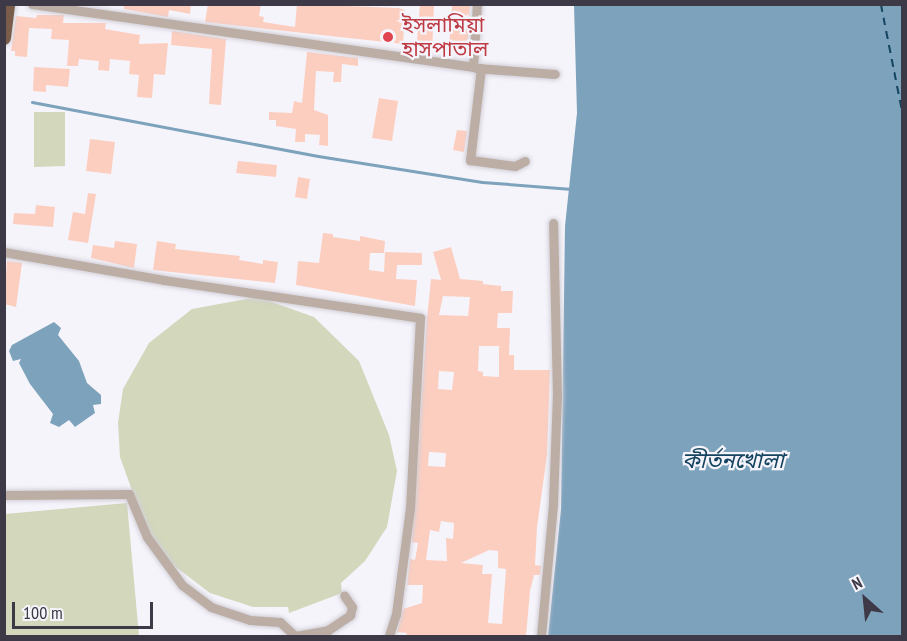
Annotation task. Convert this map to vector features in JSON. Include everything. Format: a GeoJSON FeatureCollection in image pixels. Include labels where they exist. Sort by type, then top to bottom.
{"type":"FeatureCollection","features":[{"type":"Feature","properties":{"kind":"highway"},"geometry":{"type":"LineString","coordinates":[[4,38],[6,6]]}},
{"type":"Feature","properties":{"kind":"street"},"geometry":{"type":"LineString","coordinates":[[32,4],[477,68],[555,74]]}},
{"type":"Feature","properties":{"kind":"street"},"geometry":{"type":"LineString","coordinates":[[477,4],[477,68],[470,160],[515,166],[525,161]]}},
{"type":"Feature","properties":{"kind":"street"},"geometry":{"type":"LineString","coordinates":[[541,636],[553,503],[557,395],[553,223]]}},
{"type":"Feature","properties":{"kind":"street"},"geometry":{"type":"LineString","coordinates":[[4,252],[164,280],[420,318],[410,507],[396,614],[389,636]]}},
{"type":"Feature","properties":{"kind":"street"},"geometry":{"type":"LineString","coordinates":[[4,495],[129,494],[147,537],[182,585],[219,611],[280,622],[295,636],[327,630],[350,615],[352,608],[344,595]]}},
{"type":"Feature","properties":{"kind":"green space"},"geometry":{"type":"Polygon","coordinates":[[[34,112],[65,112],[65,166],[34,167],[34,112]]]}},
{"type":"Feature","properties":{"kind":"green space"},"geometry":{"type":"Polygon","coordinates":[[[258,297],[314,317],[359,361],[389,435],[397,471],[387,527],[365,561],[341,583],[342,593],[289,613],[288,607],[253,607],[210,593],[164,558],[144,524],[120,457],[118,423],[123,389],[149,343],[192,309],[258,297]]]}},
{"type":"Feature","properties":{"kind":"green space"},"geometry":{"type":"Polygon","coordinates":[[[127,503],[139,636],[5,636],[5,514],[127,503]]]}},
{"type":"Feature","properties":{"kind":"water","name":"কীর্তনখোলা"},"geometry":{"type":"Polygon","coordinates":[[[574,5],[902,5],[902,636],[548,636],[561,509],[565,226],[577,113],[574,5]]]}},
{"type":"Feature","properties":{"kind":"water"},"geometry":{"type":"Polygon","coordinates":[[[54,322],[61,328],[58,335],[79,361],[87,383],[101,395],[101,404],[93,405],[95,413],[75,427],[69,420],[59,427],[50,423],[53,414],[30,384],[19,363],[21,359],[13,361],[9,351],[12,345],[54,322]]]}},
{"type":"Feature","properties":{"kind":"building"},"geometry":{"type":"Polygon","coordinates":[[[124,4],[191,4],[190,14],[169,10],[168,17],[124,9],[124,4]]]}},
{"type":"Feature","properties":{"kind":"building"},"geometry":{"type":"Polygon","coordinates":[[[208,4],[261,4],[259,16],[264,17],[263,22],[295,27],[297,4],[399,8],[405,10],[403,44],[205,22],[208,4]]]}},
{"type":"Feature","properties":{"kind":"building"},"geometry":{"type":"Polygon","coordinates":[[[420,4],[434,5],[432,54],[416,52],[420,4]]]}},
{"type":"Feature","properties":{"kind":"building"},"geometry":{"type":"Polygon","coordinates":[[[452,4],[470,4],[467,55],[461,55],[461,50],[449,49],[452,4]]]}},
{"type":"Feature","properties":{"kind":"building"},"geometry":{"type":"Polygon","coordinates":[[[37,15],[64,15],[63,23],[106,23],[105,29],[140,35],[139,44],[168,43],[165,75],[154,74],[152,98],[137,97],[139,75],[129,74],[130,61],[110,59],[109,71],[98,70],[99,61],[79,59],[78,66],[67,66],[69,40],[51,39],[52,29],[29,28],[27,57],[15,56],[15,51],[11,51],[16,16],[36,18],[37,15]]]}},
{"type":"Feature","properties":{"kind":"building"},"geometry":{"type":"Polygon","coordinates":[[[172,31],[226,39],[221,105],[209,104],[212,49],[171,45],[172,31]]]}},
{"type":"Feature","properties":{"kind":"building"},"geometry":{"type":"Polygon","coordinates":[[[307,52],[358,58],[358,66],[342,64],[341,82],[333,82],[334,72],[316,71],[314,110],[328,115],[328,146],[319,145],[320,135],[305,134],[305,142],[295,142],[296,129],[276,126],[276,120],[269,120],[269,112],[292,113],[294,101],[302,103],[307,52]]]}},
{"type":"Feature","properties":{"kind":"building"},"geometry":{"type":"Polygon","coordinates":[[[34,67],[70,69],[68,87],[46,85],[46,92],[33,91],[34,67]]]}},
{"type":"Feature","properties":{"kind":"building"},"geometry":{"type":"Polygon","coordinates":[[[379,98],[398,101],[392,141],[372,138],[379,98]]]}},
{"type":"Feature","properties":{"kind":"building"},"geometry":{"type":"Polygon","coordinates":[[[457,130],[467,131],[464,152],[453,150],[457,130]]]}},
{"type":"Feature","properties":{"kind":"building"},"geometry":{"type":"Polygon","coordinates":[[[90,139],[115,142],[111,174],[86,171],[90,139]]]}},
{"type":"Feature","properties":{"kind":"building"},"geometry":{"type":"Polygon","coordinates":[[[238,161],[277,165],[276,177],[236,173],[238,161]]]}},
{"type":"Feature","properties":{"kind":"building"},"geometry":{"type":"Polygon","coordinates":[[[298,177],[310,179],[307,199],[295,197],[298,177]]]}},
{"type":"Feature","properties":{"kind":"building"},"geometry":{"type":"Polygon","coordinates":[[[88,193],[96,194],[88,243],[68,240],[73,212],[85,214],[88,193]]]}},
{"type":"Feature","properties":{"kind":"building"},"geometry":{"type":"Polygon","coordinates":[[[36,205],[55,207],[53,227],[13,224],[14,213],[35,214],[36,205]]]}},
{"type":"Feature","properties":{"kind":"building"},"geometry":{"type":"Polygon","coordinates":[[[323,233],[360,241],[360,236],[385,241],[384,253],[370,253],[369,270],[384,272],[385,252],[422,253],[422,265],[397,265],[396,279],[417,280],[415,306],[296,285],[298,261],[319,263],[323,233]]]}},
{"type":"Feature","properties":{"kind":"building"},"geometry":{"type":"Polygon","coordinates":[[[115,241],[137,244],[134,268],[91,258],[93,245],[114,248],[115,241]]]}},
{"type":"Feature","properties":{"kind":"building"},"geometry":{"type":"Polygon","coordinates":[[[157,241],[176,244],[175,249],[240,256],[239,260],[263,264],[263,260],[278,262],[275,283],[153,270],[157,241]]]}},
{"type":"Feature","properties":{"kind":"building"},"geometry":{"type":"Polygon","coordinates":[[[451,247],[460,279],[483,281],[483,284],[501,286],[501,291],[513,291],[512,313],[498,313],[497,328],[510,328],[509,355],[514,355],[514,370],[550,370],[547,455],[537,527],[535,565],[541,566],[540,575],[534,575],[530,591],[526,636],[406,636],[407,633],[397,632],[403,609],[422,603],[423,585],[407,585],[410,559],[415,560],[418,543],[412,542],[431,279],[441,280],[433,252],[451,247]],[[443,296],[439,315],[468,316],[470,297],[443,296]],[[479,346],[478,371],[483,372],[483,376],[499,377],[499,346],[479,346]],[[439,371],[438,389],[452,390],[454,372],[439,371]],[[429,452],[428,466],[445,467],[446,453],[429,452]],[[441,521],[439,532],[430,530],[426,560],[447,561],[446,538],[453,539],[454,523],[441,521]],[[489,550],[461,563],[483,565],[482,574],[492,574],[488,623],[502,624],[506,569],[498,568],[498,551],[489,550]]]}},
{"type":"Feature","properties":{"kind":"building"},"geometry":{"type":"Polygon","coordinates":[[[7,261],[22,263],[16,307],[4,304],[7,261]]]}},
{"type":"Feature","properties":{"kind":"waterway"},"geometry":{"type":"LineString","coordinates":[[32,102],[318,156],[482,182],[572,189]]}},
{"type":"Feature","properties":{"kind":"ferry route"},"geometry":{"type":"LineString","coordinates":[[881,4],[902,110]]}},
{"type":"Feature","properties":{"kind":"place","name":"ইসলামিয়া হাসপাতাল"},"geometry":{"type":"Point","coordinates":[388,37]}}]}
